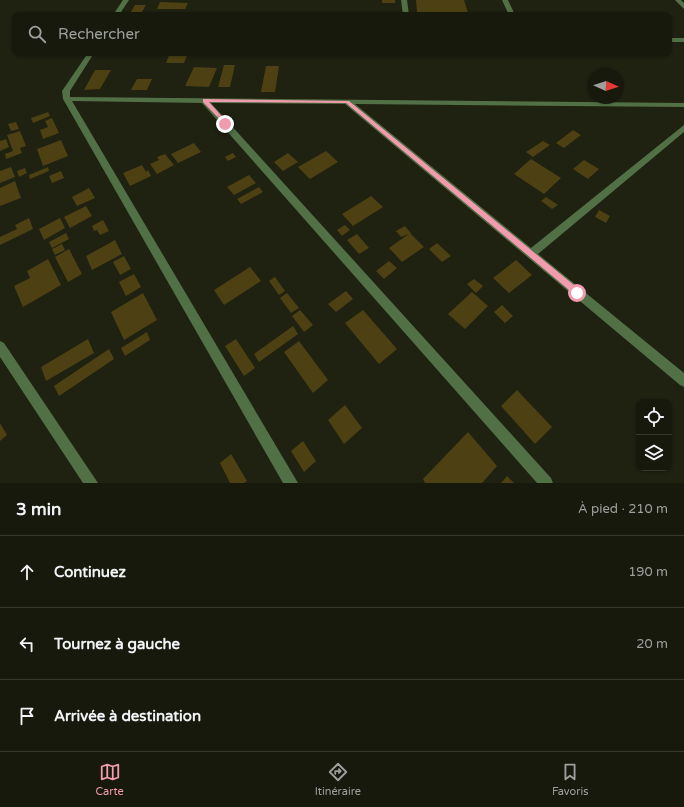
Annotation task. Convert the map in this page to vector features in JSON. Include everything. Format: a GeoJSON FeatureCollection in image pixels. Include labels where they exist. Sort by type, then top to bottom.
{"type":"FeatureCollection","features":[{"type":"Feature","properties":{"kind":"street"},"geometry":{"type":"LineString","coordinates":[[118,12],[126,0]]}},
{"type":"Feature","properties":{"kind":"street"},"geometry":{"type":"LineString","coordinates":[[404,0],[406,12]]}},
{"type":"Feature","properties":{"kind":"street"},"geometry":{"type":"LineString","coordinates":[[505,0],[511,12]]}},
{"type":"Feature","properties":{"kind":"street"},"geometry":{"type":"LineString","coordinates":[[678,0],[684,7]]}},
{"type":"Feature","properties":{"kind":"street"},"geometry":{"type":"LineString","coordinates":[[672,40],[684,40]]}},
{"type":"Feature","properties":{"kind":"street"},"geometry":{"type":"LineString","coordinates":[[90,56],[66,91],[67,99],[291,483]]}},
{"type":"Feature","properties":{"kind":"street"},"geometry":{"type":"LineString","coordinates":[[67,99],[684,105]]}},
{"type":"Feature","properties":{"kind":"street"},"geometry":{"type":"LineString","coordinates":[[204,100],[546,483]]}},
{"type":"Feature","properties":{"kind":"street"},"geometry":{"type":"LineString","coordinates":[[347,102],[683,378]]}},
{"type":"Feature","properties":{"kind":"street"},"geometry":{"type":"LineString","coordinates":[[531,254],[684,128]]}},
{"type":"Feature","properties":{"kind":"street"},"geometry":{"type":"LineString","coordinates":[[0,347],[92,483]]}},
{"type":"Feature","properties":{"kind":"building"},"geometry":{"type":"Polygon","coordinates":[[[382,0],[395,0],[395,3],[382,3],[382,0]]]}},
{"type":"Feature","properties":{"kind":"building"},"geometry":{"type":"Polygon","coordinates":[[[416,0],[464,0],[468,12],[417,12],[416,0]]]}},
{"type":"Feature","properties":{"kind":"building"},"geometry":{"type":"Polygon","coordinates":[[[160,2],[188,3],[185,9],[157,9],[160,2]]]}},
{"type":"Feature","properties":{"kind":"building"},"geometry":{"type":"Polygon","coordinates":[[[135,5],[146,5],[142,12],[131,12],[135,5]]]}},
{"type":"Feature","properties":{"kind":"building"},"geometry":{"type":"Polygon","coordinates":[[[169,56],[187,56],[184,63],[166,63],[169,56]]]}},
{"type":"Feature","properties":{"kind":"building"},"geometry":{"type":"Polygon","coordinates":[[[224,65],[235,65],[230,87],[218,87],[224,65]]]}},
{"type":"Feature","properties":{"kind":"building"},"geometry":{"type":"Polygon","coordinates":[[[266,66],[279,66],[275,92],[261,92],[266,66]]]}},
{"type":"Feature","properties":{"kind":"building"},"geometry":{"type":"Polygon","coordinates":[[[194,67],[217,68],[209,87],[185,86],[194,67]]]}},
{"type":"Feature","properties":{"kind":"building"},"geometry":{"type":"Polygon","coordinates":[[[95,70],[111,70],[100,89],[84,90],[95,70]]]}},
{"type":"Feature","properties":{"kind":"building"},"geometry":{"type":"Polygon","coordinates":[[[137,79],[152,79],[147,90],[131,90],[137,79]]]}},
{"type":"Feature","properties":{"kind":"building"},"geometry":{"type":"Polygon","coordinates":[[[48,112],[50,116],[33,123],[31,118],[48,112]]]}},
{"type":"Feature","properties":{"kind":"building"},"geometry":{"type":"Polygon","coordinates":[[[52,118],[59,133],[43,139],[40,130],[48,127],[45,121],[52,118]]]}},
{"type":"Feature","properties":{"kind":"building"},"geometry":{"type":"Polygon","coordinates":[[[16,122],[19,129],[11,131],[8,124],[16,122]]]}},
{"type":"Feature","properties":{"kind":"building"},"geometry":{"type":"Polygon","coordinates":[[[573,130],[581,135],[564,148],[556,143],[573,130]]]}},
{"type":"Feature","properties":{"kind":"building"},"geometry":{"type":"Polygon","coordinates":[[[20,131],[26,146],[20,148],[22,153],[6,159],[5,154],[13,151],[7,135],[20,131]]]}},
{"type":"Feature","properties":{"kind":"building"},"geometry":{"type":"Polygon","coordinates":[[[6,139],[9,147],[0,151],[0,141],[6,139]]]}},
{"type":"Feature","properties":{"kind":"building"},"geometry":{"type":"Polygon","coordinates":[[[61,140],[68,156],[43,166],[37,149],[61,140]]]}},
{"type":"Feature","properties":{"kind":"building"},"geometry":{"type":"Polygon","coordinates":[[[543,141],[550,145],[533,157],[526,152],[543,141]]]}},
{"type":"Feature","properties":{"kind":"building"},"geometry":{"type":"Polygon","coordinates":[[[194,143],[201,152],[178,163],[171,154],[194,143]]]}},
{"type":"Feature","properties":{"kind":"building"},"geometry":{"type":"Polygon","coordinates":[[[326,151],[338,162],[310,179],[298,167],[326,151]]]}},
{"type":"Feature","properties":{"kind":"building"},"geometry":{"type":"Polygon","coordinates":[[[233,153],[236,157],[228,161],[225,157],[233,153]]]}},
{"type":"Feature","properties":{"kind":"building"},"geometry":{"type":"Polygon","coordinates":[[[288,153],[298,162],[283,171],[274,162],[288,153]]]}},
{"type":"Feature","properties":{"kind":"building"},"geometry":{"type":"Polygon","coordinates":[[[165,154],[174,165],[157,174],[150,164],[159,160],[157,157],[165,154]]]}},
{"type":"Feature","properties":{"kind":"building"},"geometry":{"type":"Polygon","coordinates":[[[531,159],[561,178],[544,194],[514,174],[531,159]]]}},
{"type":"Feature","properties":{"kind":"building"},"geometry":{"type":"Polygon","coordinates":[[[584,160],[599,169],[588,179],[573,169],[584,160]]]}},
{"type":"Feature","properties":{"kind":"building"},"geometry":{"type":"Polygon","coordinates":[[[142,165],[146,172],[148,170],[151,176],[130,186],[123,173],[142,165]]]}},
{"type":"Feature","properties":{"kind":"building"},"geometry":{"type":"Polygon","coordinates":[[[11,167],[15,177],[0,183],[0,171],[11,167]]]}},
{"type":"Feature","properties":{"kind":"building"},"geometry":{"type":"Polygon","coordinates":[[[48,167],[49,171],[30,179],[29,175],[48,167]]]}},
{"type":"Feature","properties":{"kind":"building"},"geometry":{"type":"Polygon","coordinates":[[[25,168],[27,173],[19,177],[17,171],[25,168]]]}},
{"type":"Feature","properties":{"kind":"building"},"geometry":{"type":"Polygon","coordinates":[[[61,171],[64,178],[52,183],[49,176],[61,171]]]}},
{"type":"Feature","properties":{"kind":"building"},"geometry":{"type":"Polygon","coordinates":[[[249,175],[256,183],[234,195],[227,187],[249,175]]]}},
{"type":"Feature","properties":{"kind":"building"},"geometry":{"type":"Polygon","coordinates":[[[15,181],[21,198],[0,206],[0,188],[15,181]]]}},
{"type":"Feature","properties":{"kind":"building"},"geometry":{"type":"Polygon","coordinates":[[[259,187],[263,192],[241,204],[237,199],[259,187]]]}},
{"type":"Feature","properties":{"kind":"building"},"geometry":{"type":"Polygon","coordinates":[[[89,188],[95,198],[77,206],[72,197],[89,188]]]}},
{"type":"Feature","properties":{"kind":"building"},"geometry":{"type":"Polygon","coordinates":[[[371,196],[383,207],[353,226],[342,214],[371,196]]]}},
{"type":"Feature","properties":{"kind":"building"},"geometry":{"type":"Polygon","coordinates":[[[546,197],[558,205],[552,209],[541,201],[546,197]]]}},
{"type":"Feature","properties":{"kind":"building"},"geometry":{"type":"Polygon","coordinates":[[[86,206],[92,216],[70,228],[64,217],[86,206]]]}},
{"type":"Feature","properties":{"kind":"building"},"geometry":{"type":"Polygon","coordinates":[[[599,210],[610,216],[606,223],[595,217],[599,210]]]}},
{"type":"Feature","properties":{"kind":"building"},"geometry":{"type":"Polygon","coordinates":[[[29,218],[33,229],[0,245],[0,237],[17,229],[15,225],[29,218]]]}},
{"type":"Feature","properties":{"kind":"building"},"geometry":{"type":"Polygon","coordinates":[[[60,218],[65,228],[44,240],[39,229],[60,218]]]}},
{"type":"Feature","properties":{"kind":"building"},"geometry":{"type":"Polygon","coordinates":[[[103,220],[109,231],[100,235],[97,230],[94,231],[92,226],[103,220]]]}},
{"type":"Feature","properties":{"kind":"building"},"geometry":{"type":"Polygon","coordinates":[[[345,225],[350,230],[342,236],[337,230],[345,225]]]}},
{"type":"Feature","properties":{"kind":"building"},"geometry":{"type":"Polygon","coordinates":[[[405,226],[411,233],[401,237],[396,231],[405,226]]]}},
{"type":"Feature","properties":{"kind":"building"},"geometry":{"type":"Polygon","coordinates":[[[66,233],[69,239],[52,248],[49,242],[66,233]]]}},
{"type":"Feature","properties":{"kind":"building"},"geometry":{"type":"Polygon","coordinates":[[[410,233],[424,247],[402,262],[389,248],[410,233]]]}},
{"type":"Feature","properties":{"kind":"building"},"geometry":{"type":"Polygon","coordinates":[[[357,234],[369,248],[359,254],[347,240],[357,234]]]}},
{"type":"Feature","properties":{"kind":"building"},"geometry":{"type":"Polygon","coordinates":[[[115,240],[122,254],[92,270],[86,256],[115,240]]]}},
{"type":"Feature","properties":{"kind":"building"},"geometry":{"type":"Polygon","coordinates":[[[437,243],[451,256],[442,262],[429,249],[437,243]]]}},
{"type":"Feature","properties":{"kind":"building"},"geometry":{"type":"Polygon","coordinates":[[[62,244],[65,250],[55,255],[52,249],[62,244]]]}},
{"type":"Feature","properties":{"kind":"building"},"geometry":{"type":"Polygon","coordinates":[[[69,249],[82,274],[68,282],[55,257],[69,249]]]}},
{"type":"Feature","properties":{"kind":"building"},"geometry":{"type":"Polygon","coordinates":[[[124,256],[131,269],[120,275],[113,262],[124,256]]]}},
{"type":"Feature","properties":{"kind":"building"},"geometry":{"type":"Polygon","coordinates":[[[48,259],[61,285],[23,307],[14,286],[30,278],[27,271],[48,259]]]}},
{"type":"Feature","properties":{"kind":"building"},"geometry":{"type":"Polygon","coordinates":[[[516,260],[532,275],[509,293],[493,278],[516,260]]]}},
{"type":"Feature","properties":{"kind":"building"},"geometry":{"type":"Polygon","coordinates":[[[389,261],[397,268],[384,279],[376,271],[389,261]]]}},
{"type":"Feature","properties":{"kind":"building"},"geometry":{"type":"Polygon","coordinates":[[[250,267],[261,281],[224,305],[214,290],[250,267]]]}},
{"type":"Feature","properties":{"kind":"building"},"geometry":{"type":"Polygon","coordinates":[[[134,274],[141,287],[126,296],[119,282],[134,274]]]}},
{"type":"Feature","properties":{"kind":"building"},"geometry":{"type":"Polygon","coordinates":[[[275,277],[285,291],[279,295],[269,281],[275,277]]]}},
{"type":"Feature","properties":{"kind":"building"},"geometry":{"type":"Polygon","coordinates":[[[474,279],[483,286],[476,293],[467,284],[474,279]]]}},
{"type":"Feature","properties":{"kind":"building"},"geometry":{"type":"Polygon","coordinates":[[[346,291],[353,299],[336,312],[328,304],[346,291]]]}},
{"type":"Feature","properties":{"kind":"building"},"geometry":{"type":"Polygon","coordinates":[[[472,292],[488,306],[465,329],[448,314],[472,292]]]}},
{"type":"Feature","properties":{"kind":"building"},"geometry":{"type":"Polygon","coordinates":[[[143,293],[157,320],[124,340],[111,312],[143,293]]]}},
{"type":"Feature","properties":{"kind":"building"},"geometry":{"type":"Polygon","coordinates":[[[287,293],[299,308],[291,313],[280,298],[287,293]]]}},
{"type":"Feature","properties":{"kind":"building"},"geometry":{"type":"Polygon","coordinates":[[[502,305],[513,316],[505,323],[494,312],[502,305]]]}},
{"type":"Feature","properties":{"kind":"building"},"geometry":{"type":"Polygon","coordinates":[[[300,310],[313,325],[304,332],[292,316],[300,310]]]}},
{"type":"Feature","properties":{"kind":"building"},"geometry":{"type":"Polygon","coordinates":[[[363,310],[397,349],[379,364],[345,323],[363,310]]]}},
{"type":"Feature","properties":{"kind":"building"},"geometry":{"type":"Polygon","coordinates":[[[293,326],[298,334],[259,362],[254,354],[293,326]]]}},
{"type":"Feature","properties":{"kind":"building"},"geometry":{"type":"Polygon","coordinates":[[[147,332],[150,340],[125,356],[121,348],[147,332]]]}},
{"type":"Feature","properties":{"kind":"building"},"geometry":{"type":"Polygon","coordinates":[[[88,339],[94,353],[46,381],[41,367],[88,339]]]}},
{"type":"Feature","properties":{"kind":"building"},"geometry":{"type":"Polygon","coordinates":[[[236,339],[255,368],[244,376],[225,346],[236,339]]]}},
{"type":"Feature","properties":{"kind":"building"},"geometry":{"type":"Polygon","coordinates":[[[299,341],[328,380],[313,393],[284,352],[299,341]]]}},
{"type":"Feature","properties":{"kind":"building"},"geometry":{"type":"Polygon","coordinates":[[[109,349],[114,359],[59,396],[54,386],[109,349]]]}},
{"type":"Feature","properties":{"kind":"building"},"geometry":{"type":"Polygon","coordinates":[[[517,390],[552,427],[535,444],[501,406],[517,390]]]}},
{"type":"Feature","properties":{"kind":"building"},"geometry":{"type":"Polygon","coordinates":[[[345,405],[362,428],[344,444],[328,420],[345,405]]]}},
{"type":"Feature","properties":{"kind":"building"},"geometry":{"type":"Polygon","coordinates":[[[0,423],[7,435],[0,441],[0,423]]]}},
{"type":"Feature","properties":{"kind":"building"},"geometry":{"type":"Polygon","coordinates":[[[468,432],[497,466],[482,483],[425,483],[423,479],[468,432]]]}},
{"type":"Feature","properties":{"kind":"building"},"geometry":{"type":"Polygon","coordinates":[[[303,441],[316,461],[304,472],[291,451],[303,441]]]}},
{"type":"Feature","properties":{"kind":"building"},"geometry":{"type":"Polygon","coordinates":[[[231,454],[247,481],[244,483],[230,483],[220,463],[231,454]]]}},
{"type":"Feature","properties":{"kind":"building"},"geometry":{"type":"Polygon","coordinates":[[[507,476],[514,483],[501,483],[507,476]]]}},
{"type":"Feature","properties":{"kind":"route"},"geometry":{"type":"LineString","coordinates":[[225,124],[204,100],[347,102],[577,293]]}}]}
